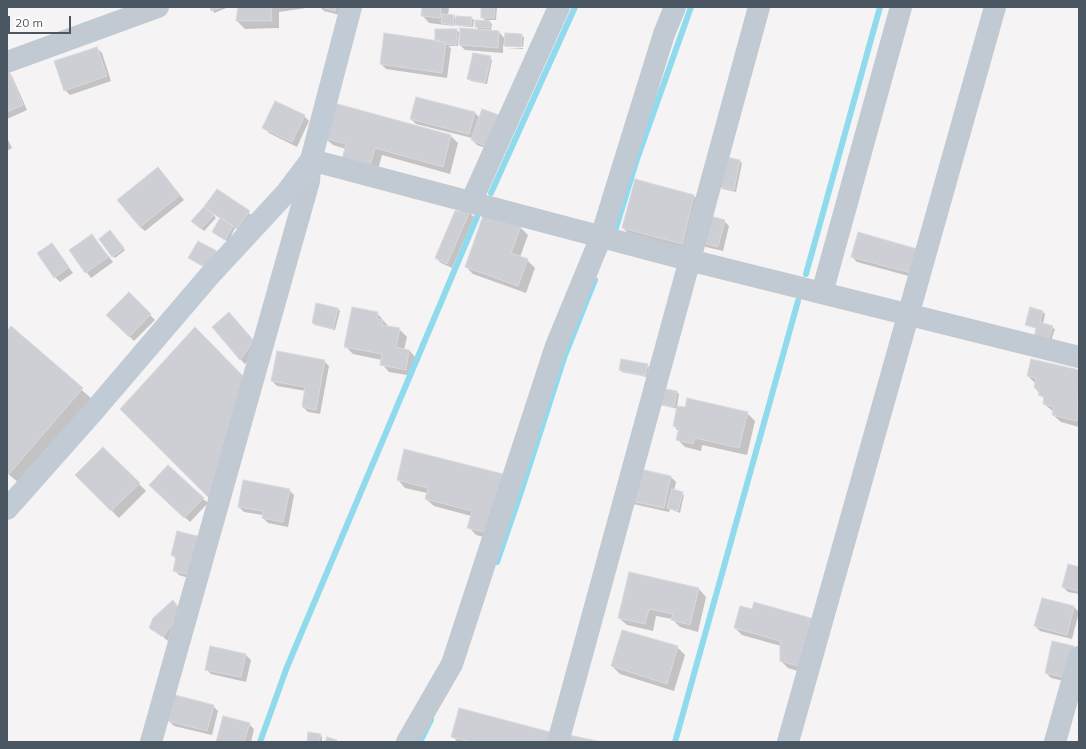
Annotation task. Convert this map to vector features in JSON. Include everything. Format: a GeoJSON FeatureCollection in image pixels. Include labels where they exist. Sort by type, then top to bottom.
{"type":"FeatureCollection","features":[{"type":"Feature","properties":{"kind":"street"},"geometry":{"type":"LineString","coordinates":[[7,62],[158,7]]}},
{"type":"Feature","properties":{"kind":"street"},"geometry":{"type":"LineString","coordinates":[[151,742],[309,181],[311,160],[351,7]]}},
{"type":"Feature","properties":{"kind":"street"},"geometry":{"type":"LineString","coordinates":[[471,202],[559,7]]}},
{"type":"Feature","properties":{"kind":"street"},"geometry":{"type":"LineString","coordinates":[[407,742],[452,664],[556,346],[601,237],[664,34],[675,7]]}},
{"type":"Feature","properties":{"kind":"street"},"geometry":{"type":"LineString","coordinates":[[558,742],[689,260],[760,7]]}},
{"type":"Feature","properties":{"kind":"street"},"geometry":{"type":"LineString","coordinates":[[822,293],[901,7]]}},
{"type":"Feature","properties":{"kind":"street"},"geometry":{"type":"LineString","coordinates":[[788,742],[995,7]]}},
{"type":"Feature","properties":{"kind":"street"},"geometry":{"type":"LineString","coordinates":[[311,160],[689,260],[908,316],[1079,357]]}},
{"type":"Feature","properties":{"kind":"street"},"geometry":{"type":"LineString","coordinates":[[7,509],[93,412],[210,274],[286,193],[311,160]]}},
{"type":"Feature","properties":{"kind":"street"},"geometry":{"type":"LineString","coordinates":[[1055,742],[1079,657]]}},
{"type":"Feature","properties":{"kind":"building"},"geometry":{"type":"Polygon","coordinates":[[[210,7],[222,7],[211,11],[210,7]]]}},
{"type":"Feature","properties":{"kind":"building"},"geometry":{"type":"Polygon","coordinates":[[[238,7],[271,7],[272,21],[236,21],[238,7]]]}},
{"type":"Feature","properties":{"kind":"building"},"geometry":{"type":"Polygon","coordinates":[[[321,7],[336,7],[335,11],[321,7]]]}},
{"type":"Feature","properties":{"kind":"building"},"geometry":{"type":"Polygon","coordinates":[[[422,7],[441,7],[440,18],[421,16],[422,7]]]}},
{"type":"Feature","properties":{"kind":"building"},"geometry":{"type":"Polygon","coordinates":[[[481,7],[495,7],[494,18],[481,18],[481,7]]]}},
{"type":"Feature","properties":{"kind":"building"},"geometry":{"type":"Polygon","coordinates":[[[442,14],[454,15],[453,25],[441,23],[442,14]]]}},
{"type":"Feature","properties":{"kind":"building"},"geometry":{"type":"Polygon","coordinates":[[[456,16],[472,17],[471,26],[455,25],[456,16]]]}},
{"type":"Feature","properties":{"kind":"building"},"geometry":{"type":"Polygon","coordinates":[[[475,20],[490,21],[490,28],[475,27],[475,20]]]}},
{"type":"Feature","properties":{"kind":"building"},"geometry":{"type":"Polygon","coordinates":[[[460,28],[499,31],[498,48],[459,45],[460,28]]]}},
{"type":"Feature","properties":{"kind":"building"},"geometry":{"type":"Polygon","coordinates":[[[435,29],[457,29],[456,45],[435,41],[435,29]]]}},
{"type":"Feature","properties":{"kind":"building"},"geometry":{"type":"Polygon","coordinates":[[[384,33],[446,42],[442,73],[380,64],[384,33]]]}},
{"type":"Feature","properties":{"kind":"building"},"geometry":{"type":"Polygon","coordinates":[[[505,33],[522,34],[521,47],[504,46],[505,33]]]}},
{"type":"Feature","properties":{"kind":"building"},"geometry":{"type":"Polygon","coordinates":[[[97,47],[107,76],[64,91],[54,61],[97,47]]]}},
{"type":"Feature","properties":{"kind":"building"},"geometry":{"type":"Polygon","coordinates":[[[473,53],[491,56],[485,83],[467,79],[473,53]]]}},
{"type":"Feature","properties":{"kind":"building"},"geometry":{"type":"Polygon","coordinates":[[[8,69],[23,105],[7,112],[7,70],[8,69]]]}},
{"type":"Feature","properties":{"kind":"building"},"geometry":{"type":"Polygon","coordinates":[[[416,97],[475,112],[469,134],[410,119],[416,97]]]}},
{"type":"Feature","properties":{"kind":"building"},"geometry":{"type":"Polygon","coordinates":[[[275,101],[305,115],[292,142],[262,128],[275,101]]]}},
{"type":"Feature","properties":{"kind":"building"},"geometry":{"type":"Polygon","coordinates":[[[334,103],[451,135],[443,167],[375,148],[370,166],[342,159],[346,144],[324,138],[334,103]]]}},
{"type":"Feature","properties":{"kind":"building"},"geometry":{"type":"Polygon","coordinates":[[[482,109],[499,115],[488,147],[471,140],[482,109]]]}},
{"type":"Feature","properties":{"kind":"building"},"geometry":{"type":"Polygon","coordinates":[[[726,157],[740,160],[734,190],[719,187],[726,157]]]}},
{"type":"Feature","properties":{"kind":"building"},"geometry":{"type":"Polygon","coordinates":[[[158,167],[180,195],[140,227],[117,200],[158,167]]]}},
{"type":"Feature","properties":{"kind":"building"},"geometry":{"type":"Polygon","coordinates":[[[635,179],[694,195],[682,244],[622,228],[635,179]]]}},
{"type":"Feature","properties":{"kind":"building"},"geometry":{"type":"Polygon","coordinates":[[[217,189],[250,211],[237,229],[204,207],[217,189]]]}},
{"type":"Feature","properties":{"kind":"building"},"geometry":{"type":"Polygon","coordinates":[[[204,207],[214,215],[201,229],[191,221],[204,207]]]}},
{"type":"Feature","properties":{"kind":"building"},"geometry":{"type":"Polygon","coordinates":[[[455,211],[470,211],[447,264],[435,258],[455,211]]]}},
{"type":"Feature","properties":{"kind":"building"},"geometry":{"type":"Polygon","coordinates":[[[484,213],[521,226],[511,253],[528,259],[518,286],[465,267],[484,213]]]}},
{"type":"Feature","properties":{"kind":"building"},"geometry":{"type":"Polygon","coordinates":[[[707,215],[725,220],[718,247],[700,242],[707,215]]]}},
{"type":"Feature","properties":{"kind":"building"},"geometry":{"type":"Polygon","coordinates":[[[220,218],[233,226],[225,240],[212,232],[220,218]]]}},
{"type":"Feature","properties":{"kind":"building"},"geometry":{"type":"Polygon","coordinates":[[[110,230],[124,248],[112,257],[99,239],[110,230]]]}},
{"type":"Feature","properties":{"kind":"building"},"geometry":{"type":"Polygon","coordinates":[[[858,232],[917,249],[911,273],[851,257],[858,232]]]}},
{"type":"Feature","properties":{"kind":"building"},"geometry":{"type":"Polygon","coordinates":[[[92,234],[108,257],[85,273],[69,250],[92,234]]]}},
{"type":"Feature","properties":{"kind":"building"},"geometry":{"type":"Polygon","coordinates":[[[198,241],[217,251],[208,269],[188,258],[198,241]]]}},
{"type":"Feature","properties":{"kind":"building"},"geometry":{"type":"Polygon","coordinates":[[[52,243],[69,267],[54,278],[37,253],[52,243]]]}},
{"type":"Feature","properties":{"kind":"building"},"geometry":{"type":"Polygon","coordinates":[[[129,292],[151,314],[129,337],[106,315],[129,292]]]}},
{"type":"Feature","properties":{"kind":"building"},"geometry":{"type":"Polygon","coordinates":[[[316,303],[338,308],[333,329],[312,323],[316,303]]]}},
{"type":"Feature","properties":{"kind":"building"},"geometry":{"type":"Polygon","coordinates":[[[352,307],[378,312],[377,319],[383,320],[382,325],[400,328],[396,347],[409,350],[406,370],[380,365],[382,354],[344,347],[352,307]]]}},
{"type":"Feature","properties":{"kind":"building"},"geometry":{"type":"Polygon","coordinates":[[[1030,307],[1043,311],[1040,322],[1053,326],[1048,342],[1034,338],[1036,328],[1025,325],[1030,307]]]}},
{"type":"Feature","properties":{"kind":"building"},"geometry":{"type":"Polygon","coordinates":[[[229,312],[254,341],[240,360],[212,327],[229,312]]]}},
{"type":"Feature","properties":{"kind":"building"},"geometry":{"type":"Polygon","coordinates":[[[11,326],[83,388],[9,474],[7,473],[7,331],[11,326]]]}},
{"type":"Feature","properties":{"kind":"building"},"geometry":{"type":"Polygon","coordinates":[[[195,327],[246,379],[214,503],[120,409],[195,327]]]}},
{"type":"Feature","properties":{"kind":"building"},"geometry":{"type":"Polygon","coordinates":[[[277,351],[325,360],[316,410],[302,407],[305,387],[271,381],[277,351]]]}},
{"type":"Feature","properties":{"kind":"building"},"geometry":{"type":"Polygon","coordinates":[[[621,359],[648,364],[645,376],[619,370],[621,359]]]}},
{"type":"Feature","properties":{"kind":"building"},"geometry":{"type":"Polygon","coordinates":[[[1031,359],[1079,370],[1077,421],[1052,415],[1054,407],[1043,404],[1044,397],[1038,395],[1040,390],[1034,388],[1036,378],[1027,376],[1031,359]]]}},
{"type":"Feature","properties":{"kind":"building"},"geometry":{"type":"Polygon","coordinates":[[[660,388],[677,391],[674,407],[657,404],[660,388]]]}},
{"type":"Feature","properties":{"kind":"building"},"geometry":{"type":"Polygon","coordinates":[[[687,398],[748,412],[739,448],[695,438],[693,444],[676,440],[679,428],[673,426],[677,406],[685,407],[687,398]]]}},
{"type":"Feature","properties":{"kind":"building"},"geometry":{"type":"Polygon","coordinates":[[[103,447],[140,483],[111,511],[75,475],[103,447]]]}},
{"type":"Feature","properties":{"kind":"building"},"geometry":{"type":"Polygon","coordinates":[[[404,449],[503,474],[488,533],[467,528],[472,511],[425,499],[428,488],[397,480],[404,449]]]}},
{"type":"Feature","properties":{"kind":"building"},"geometry":{"type":"Polygon","coordinates":[[[168,465],[204,498],[184,518],[149,485],[168,465]]]}},
{"type":"Feature","properties":{"kind":"building"},"geometry":{"type":"Polygon","coordinates":[[[635,468],[671,476],[664,508],[627,500],[635,468]]]}},
{"type":"Feature","properties":{"kind":"building"},"geometry":{"type":"Polygon","coordinates":[[[243,480],[290,489],[283,522],[262,518],[263,511],[238,507],[243,480]]]}},
{"type":"Feature","properties":{"kind":"building"},"geometry":{"type":"Polygon","coordinates":[[[672,489],[683,492],[678,511],[667,508],[672,489]]]}},
{"type":"Feature","properties":{"kind":"building"},"geometry":{"type":"Polygon","coordinates":[[[177,531],[201,537],[190,575],[173,571],[176,557],[171,555],[177,531]]]}},
{"type":"Feature","properties":{"kind":"building"},"geometry":{"type":"Polygon","coordinates":[[[1068,564],[1079,567],[1079,591],[1062,587],[1068,564]]]}},
{"type":"Feature","properties":{"kind":"building"},"geometry":{"type":"Polygon","coordinates":[[[629,572],[699,588],[690,625],[671,620],[673,614],[649,609],[645,624],[618,618],[629,572]]]}},
{"type":"Feature","properties":{"kind":"building"},"geometry":{"type":"Polygon","coordinates":[[[1042,598],[1074,606],[1067,635],[1034,626],[1042,598]]]}},
{"type":"Feature","properties":{"kind":"building"},"geometry":{"type":"Polygon","coordinates":[[[173,600],[180,610],[178,616],[163,637],[149,628],[153,618],[173,600]]]}},
{"type":"Feature","properties":{"kind":"building"},"geometry":{"type":"Polygon","coordinates":[[[754,602],[814,619],[801,667],[780,661],[780,641],[734,628],[740,606],[752,609],[754,602]]]}},
{"type":"Feature","properties":{"kind":"building"},"geometry":{"type":"Polygon","coordinates":[[[622,630],[678,646],[667,684],[611,666],[622,630]]]}},
{"type":"Feature","properties":{"kind":"building"},"geometry":{"type":"Polygon","coordinates":[[[1052,641],[1074,646],[1067,678],[1045,673],[1052,641]]]}},
{"type":"Feature","properties":{"kind":"building"},"geometry":{"type":"Polygon","coordinates":[[[210,646],[246,654],[241,677],[205,670],[210,646]]]}},
{"type":"Feature","properties":{"kind":"building"},"geometry":{"type":"Polygon","coordinates":[[[175,695],[214,705],[207,731],[168,721],[175,695]]]}},
{"type":"Feature","properties":{"kind":"building"},"geometry":{"type":"Polygon","coordinates":[[[459,708],[550,732],[548,742],[471,742],[451,737],[459,708]]]}},
{"type":"Feature","properties":{"kind":"building"},"geometry":{"type":"Polygon","coordinates":[[[223,716],[250,723],[244,742],[216,742],[223,716]]]}},
{"type":"Feature","properties":{"kind":"building"},"geometry":{"type":"Polygon","coordinates":[[[308,732],[321,734],[319,742],[307,741],[308,732]]]}},
{"type":"Feature","properties":{"kind":"building"},"geometry":{"type":"Polygon","coordinates":[[[564,734],[602,742],[562,742],[564,734]]]}},
{"type":"Feature","properties":{"kind":"building"},"geometry":{"type":"Polygon","coordinates":[[[327,737],[337,740],[336,742],[325,742],[327,737]]]}},
{"type":"Feature","properties":{"kind":"waterway"},"geometry":{"type":"LineString","coordinates":[[491,193],[575,7]]}},
{"type":"Feature","properties":{"kind":"waterway"},"geometry":{"type":"LineString","coordinates":[[616,228],[637,159],[691,7]]}},
{"type":"Feature","properties":{"kind":"waterway"},"geometry":{"type":"LineString","coordinates":[[806,274],[880,7]]}},
{"type":"Feature","properties":{"kind":"waterway"},"geometry":{"type":"LineString","coordinates":[[260,742],[287,667],[477,217]]}},
{"type":"Feature","properties":{"kind":"waterway"},"geometry":{"type":"LineString","coordinates":[[497,562],[564,358],[595,280]]}},
{"type":"Feature","properties":{"kind":"waterway"},"geometry":{"type":"LineString","coordinates":[[675,742],[798,301]]}},
{"type":"Feature","properties":{"kind":"waterway"},"geometry":{"type":"LineString","coordinates":[[420,742],[431,720]]}}]}
